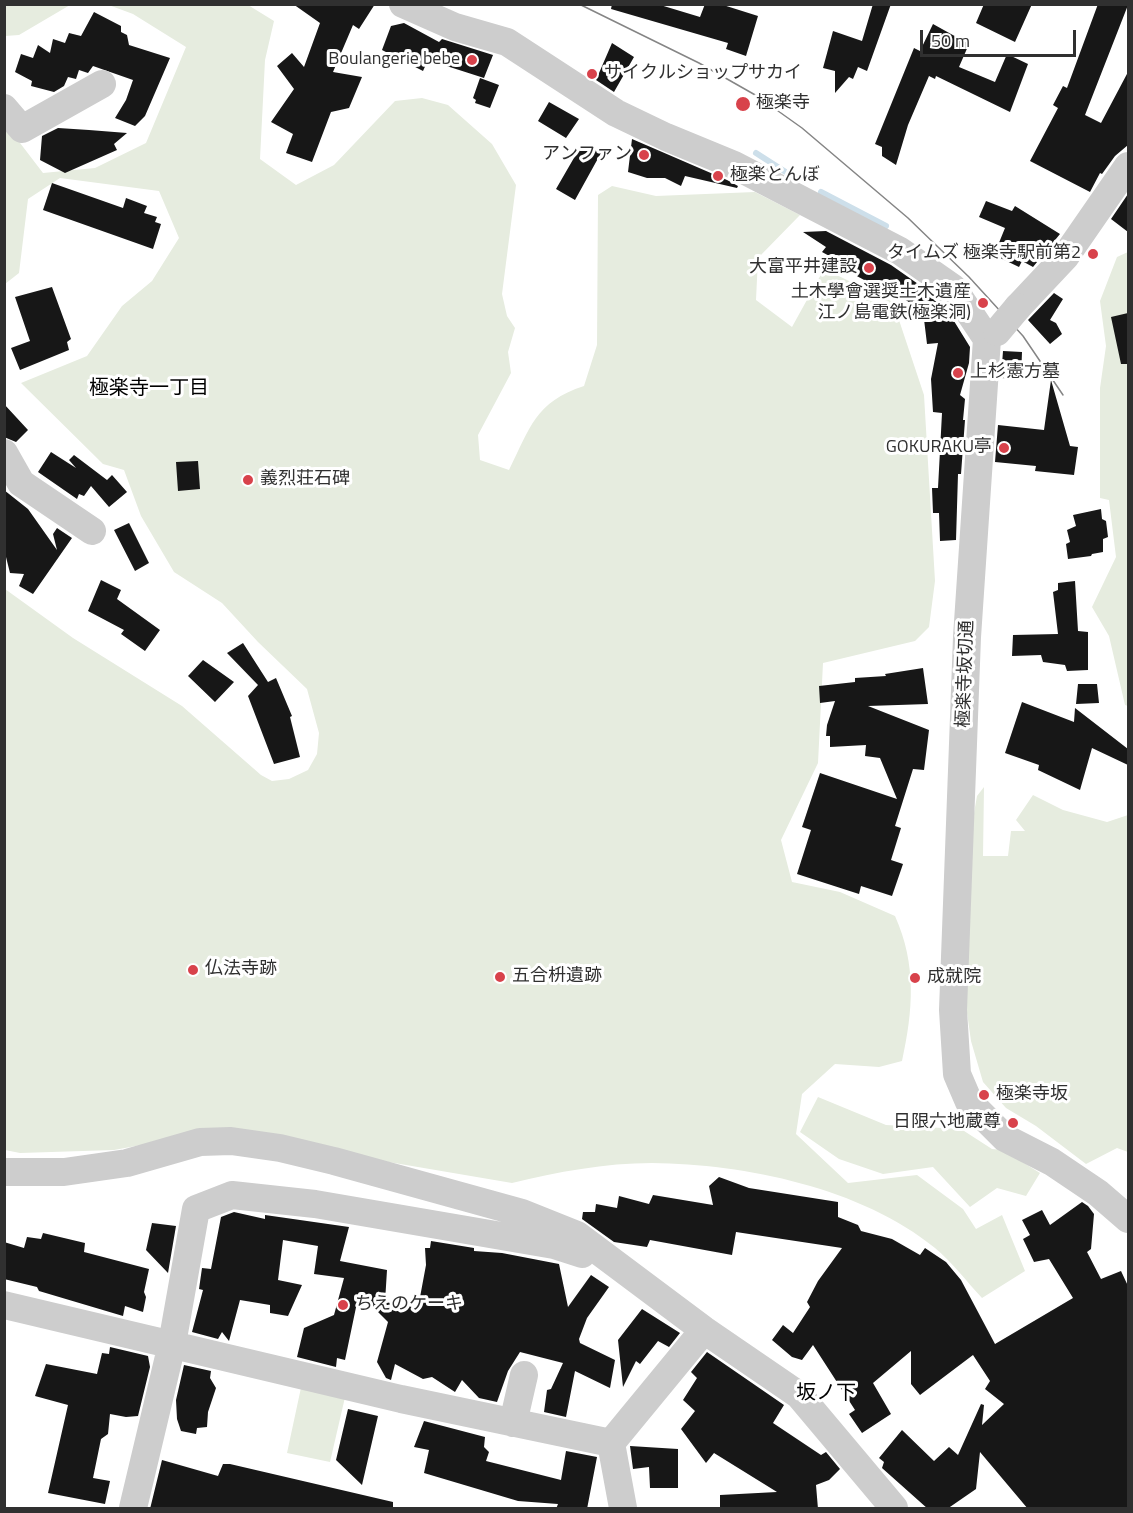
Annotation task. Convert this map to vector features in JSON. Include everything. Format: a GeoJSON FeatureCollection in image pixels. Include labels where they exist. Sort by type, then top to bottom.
{"type":"FeatureCollection","features":[{"type":"Feature","properties":{"kind":"street"},"geometry":{"type":"LineString","coordinates":[[404,4],[456,27],[507,42],[616,112],[666,137],[734,165],[900,251],[953,288],[992,335],[1065,257],[1128,166]]}},
{"type":"Feature","properties":{"kind":"street"},"geometry":{"type":"LineString","coordinates":[[4,108],[22,129],[102,84]]}},
{"type":"Feature","properties":{"kind":"street","name":"極楽寺坂切通"},"geometry":{"type":"LineString","coordinates":[[992,335],[967,637],[953,1010],[957,1074],[969,1102],[1005,1138],[1052,1162],[1089,1186],[1128,1219]]}},
{"type":"Feature","properties":{"kind":"street"},"geometry":{"type":"LineString","coordinates":[[4,453],[13,490],[92,531]]}},
{"type":"Feature","properties":{"kind":"street"},"geometry":{"type":"LineString","coordinates":[[4,1172],[64,1172],[127,1163],[200,1142],[231,1141],[280,1148],[522,1213],[577,1235],[704,1330],[799,1395],[894,1509]]}},
{"type":"Feature","properties":{"kind":"street"},"geometry":{"type":"LineString","coordinates":[[133,1509],[172,1344],[196,1209],[232,1195],[315,1204],[554,1245],[615,1265]]}},
{"type":"Feature","properties":{"kind":"street"},"geometry":{"type":"LineString","coordinates":[[4,1305],[513,1423],[611,1443]]}},
{"type":"Feature","properties":{"kind":"street"},"geometry":{"type":"LineString","coordinates":[[623,1509],[611,1443],[704,1330]]}},
{"type":"Feature","properties":{"kind":"street"},"geometry":{"type":"LineString","coordinates":[[513,1423],[524,1375]]}},
{"type":"Feature","properties":{"kind":"shaded area"},"geometry":{"type":"Polygon","coordinates":[[[106,4],[248,5],[274,21],[265,60],[260,159],[296,185],[334,165],[395,101],[422,98],[448,105],[492,144],[516,185],[502,294],[507,316],[515,328],[508,352],[511,373],[478,435],[480,460],[509,470],[529,429],[544,409],[568,392],[584,386],[597,345],[598,195],[612,186],[656,196],[755,192],[800,215],[758,258],[756,300],[792,327],[824,269],[893,302],[924,395],[935,581],[929,627],[915,641],[823,663],[818,763],[781,840],[792,882],[840,892],[895,916],[907,952],[910,970],[909,1024],[902,1061],[879,1067],[835,1064],[802,1094],[796,1134],[848,1183],[917,1175],[963,1209],[976,1229],[1002,1215],[1025,1271],[982,1298],[935,1248],[906,1227],[873,1210],[801,1183],[725,1168],[652,1163],[599,1166],[512,1183],[212,1132],[114,1150],[20,1153],[5,1150],[5,589],[73,638],[182,706],[261,775],[272,781],[289,779],[308,770],[317,754],[319,733],[307,689],[258,642],[222,603],[174,572],[141,516],[124,470],[103,464],[21,383],[87,356],[122,306],[152,281],[179,238],[159,191],[60,178],[28,199],[19,273],[5,284],[4,122],[43,173],[95,168],[146,143],[186,47],[133,14],[106,4]]]}},
{"type":"Feature","properties":{"kind":"shaded area"},"geometry":{"type":"Polygon","coordinates":[[[4,5],[70,5],[19,35],[5,36],[4,5]]]}},
{"type":"Feature","properties":{"kind":"shaded area"},"geometry":{"type":"Polygon","coordinates":[[[1128,252],[1128,706],[1125,705],[1109,636],[1092,607],[1116,557],[1109,500],[1100,498],[1100,388],[1106,346],[1100,301],[1117,257],[1128,252]]]}},
{"type":"Feature","properties":{"kind":"shaded area"},"geometry":{"type":"Polygon","coordinates":[[[984,787],[983,856],[1008,856],[1011,831],[1025,831],[1016,820],[1033,795],[1063,810],[1107,822],[1128,815],[1128,1152],[1117,1148],[1086,1164],[1036,1126],[1006,1108],[983,1082],[971,1041],[962,977],[974,813],[977,796],[984,787]]]}},
{"type":"Feature","properties":{"kind":"shaded area"},"geometry":{"type":"Polygon","coordinates":[[[818,1097],[886,1125],[961,1129],[992,1149],[1003,1150],[1040,1173],[1026,1196],[997,1188],[970,1207],[933,1167],[883,1174],[839,1159],[800,1132],[818,1097]]]}},
{"type":"Feature","properties":{"kind":"shaded area"},"geometry":{"type":"Polygon","coordinates":[[[302,1383],[346,1393],[330,1462],[287,1453],[302,1383]]]}},
{"type":"Feature","properties":{"kind":"building"},"geometry":{"type":"Polygon","coordinates":[[[293,4],[375,4],[359,29],[353,25],[333,72],[362,77],[349,108],[331,112],[312,162],[286,153],[293,134],[271,122],[294,89],[277,66],[292,53],[304,67],[320,23],[293,4]]]}},
{"type":"Feature","properties":{"kind":"building"},"geometry":{"type":"Polygon","coordinates":[[[612,4],[657,4],[700,17],[705,4],[720,4],[758,16],[746,56],[726,49],[728,43],[611,9],[612,4]]]}},
{"type":"Feature","properties":{"kind":"building"},"geometry":{"type":"Polygon","coordinates":[[[873,4],[891,4],[867,71],[858,67],[853,79],[849,77],[835,93],[835,71],[823,68],[833,31],[862,41],[873,4]]]}},
{"type":"Feature","properties":{"kind":"building"},"geometry":{"type":"Polygon","coordinates":[[[984,4],[1032,4],[1015,42],[976,23],[984,4]]]}},
{"type":"Feature","properties":{"kind":"building"},"geometry":{"type":"Polygon","coordinates":[[[1098,4],[1128,5],[1085,115],[1101,123],[1128,72],[1128,145],[1115,156],[1102,174],[1100,173],[1090,192],[1030,161],[1058,108],[1053,105],[1063,86],[1067,88],[1098,4]]]}},
{"type":"Feature","properties":{"kind":"building"},"geometry":{"type":"Polygon","coordinates":[[[94,12],[121,26],[121,32],[127,35],[129,45],[170,58],[145,116],[135,126],[115,118],[126,100],[133,80],[93,66],[88,73],[79,70],[76,79],[68,77],[64,86],[54,92],[31,86],[32,81],[15,72],[21,54],[33,58],[38,45],[50,53],[53,39],[65,43],[69,33],[81,36],[94,12]]]}},
{"type":"Feature","properties":{"kind":"building"},"geometry":{"type":"Polygon","coordinates":[[[404,23],[439,42],[442,39],[493,55],[484,78],[428,60],[423,71],[382,50],[391,26],[404,23]]]}},
{"type":"Feature","properties":{"kind":"building"},"geometry":{"type":"Polygon","coordinates":[[[933,24],[969,44],[959,67],[995,82],[1007,54],[1028,64],[1010,112],[936,76],[935,79],[929,76],[908,125],[896,165],[882,156],[882,147],[875,144],[914,48],[920,51],[933,24]]]}},
{"type":"Feature","properties":{"kind":"building"},"geometry":{"type":"Polygon","coordinates":[[[612,43],[634,57],[614,92],[596,80],[612,43]]]}},
{"type":"Feature","properties":{"kind":"building"},"geometry":{"type":"Polygon","coordinates":[[[480,78],[499,85],[490,108],[475,103],[476,100],[473,98],[480,78]]]}},
{"type":"Feature","properties":{"kind":"building"},"geometry":{"type":"Polygon","coordinates":[[[549,102],[579,119],[566,138],[538,121],[549,102]]]}},
{"type":"Feature","properties":{"kind":"building"},"geometry":{"type":"Polygon","coordinates":[[[58,128],[127,133],[114,144],[117,150],[65,173],[40,160],[42,136],[58,128]]]}},
{"type":"Feature","properties":{"kind":"building"},"geometry":{"type":"Polygon","coordinates":[[[632,139],[738,186],[737,188],[685,176],[681,186],[665,178],[647,178],[628,172],[632,139]]]}},
{"type":"Feature","properties":{"kind":"building"},"geometry":{"type":"Polygon","coordinates":[[[582,144],[601,153],[575,200],[556,189],[582,144]]]}},
{"type":"Feature","properties":{"kind":"building"},"geometry":{"type":"Polygon","coordinates":[[[52,183],[123,208],[126,198],[147,206],[144,213],[157,217],[155,222],[161,224],[153,249],[43,210],[52,183]]]}},
{"type":"Feature","properties":{"kind":"building"},"geometry":{"type":"Polygon","coordinates":[[[1128,194],[1128,232],[1111,219],[1128,194]]]}},
{"type":"Feature","properties":{"kind":"building"},"geometry":{"type":"Polygon","coordinates":[[[986,201],[1012,211],[1015,206],[1060,234],[1033,267],[1022,261],[1019,267],[994,255],[1005,228],[979,217],[986,201]]]}},
{"type":"Feature","properties":{"kind":"building"},"geometry":{"type":"Polygon","coordinates":[[[826,231],[891,265],[941,300],[970,347],[969,363],[960,395],[965,399],[963,420],[965,420],[961,474],[958,474],[956,540],[940,541],[939,513],[933,513],[932,488],[938,488],[942,413],[933,412],[931,379],[938,343],[927,344],[923,311],[882,285],[866,281],[831,262],[833,258],[822,252],[826,247],[803,232],[826,231]]]}},
{"type":"Feature","properties":{"kind":"building"},"geometry":{"type":"Polygon","coordinates":[[[52,287],[71,339],[67,342],[69,350],[20,370],[11,348],[30,341],[15,297],[52,287]]]}},
{"type":"Feature","properties":{"kind":"building"},"geometry":{"type":"Polygon","coordinates":[[[1054,293],[1063,299],[1050,320],[1056,323],[1062,334],[1050,344],[1028,320],[1054,293]]]}},
{"type":"Feature","properties":{"kind":"building"},"geometry":{"type":"Polygon","coordinates":[[[1128,313],[1128,364],[1121,364],[1111,317],[1128,313]]]}},
{"type":"Feature","properties":{"kind":"building"},"geometry":{"type":"Polygon","coordinates":[[[1003,351],[1022,352],[1021,379],[1001,378],[1003,351]]]}},
{"type":"Feature","properties":{"kind":"building"},"geometry":{"type":"Polygon","coordinates":[[[1051,380],[1070,446],[1078,447],[1074,475],[1035,471],[1036,466],[995,462],[998,425],[1044,430],[1051,380]]]}},
{"type":"Feature","properties":{"kind":"building"},"geometry":{"type":"Polygon","coordinates":[[[4,404],[28,430],[16,442],[4,437],[4,404]]]}},
{"type":"Feature","properties":{"kind":"building"},"geometry":{"type":"Polygon","coordinates":[[[51,452],[76,468],[69,460],[74,455],[107,480],[112,475],[127,492],[109,507],[91,486],[84,496],[79,494],[77,499],[38,472],[51,452]]]}},
{"type":"Feature","properties":{"kind":"building"},"geometry":{"type":"Polygon","coordinates":[[[198,461],[200,489],[178,491],[176,462],[198,461]]]}},
{"type":"Feature","properties":{"kind":"building"},"geometry":{"type":"Polygon","coordinates":[[[4,490],[28,509],[57,550],[53,534],[57,528],[72,538],[33,594],[19,586],[24,574],[10,573],[4,549],[4,490]]]}},
{"type":"Feature","properties":{"kind":"building"},"geometry":{"type":"Polygon","coordinates":[[[1101,509],[1102,519],[1106,521],[1108,537],[1103,539],[1103,552],[1068,559],[1066,544],[1070,542],[1067,530],[1076,526],[1073,515],[1101,509]]]}},
{"type":"Feature","properties":{"kind":"building"},"geometry":{"type":"Polygon","coordinates":[[[129,523],[149,563],[135,571],[114,530],[129,523]]]}},
{"type":"Feature","properties":{"kind":"building"},"geometry":{"type":"Polygon","coordinates":[[[101,580],[121,590],[117,599],[160,630],[145,651],[121,634],[124,630],[88,611],[101,580]]]}},
{"type":"Feature","properties":{"kind":"building"},"geometry":{"type":"Polygon","coordinates":[[[1075,581],[1078,631],[1088,632],[1088,670],[1067,671],[1065,665],[1043,662],[1041,655],[1012,656],[1013,635],[1058,634],[1053,592],[1058,590],[1058,583],[1075,581]]]}},
{"type":"Feature","properties":{"kind":"building"},"geometry":{"type":"Polygon","coordinates":[[[243,643],[268,682],[276,678],[292,716],[290,717],[300,757],[274,764],[248,696],[258,685],[227,653],[243,643]]]}},
{"type":"Feature","properties":{"kind":"building"},"geometry":{"type":"Polygon","coordinates":[[[203,660],[234,682],[215,702],[188,676],[203,660]]]}},
{"type":"Feature","properties":{"kind":"building"},"geometry":{"type":"Polygon","coordinates":[[[923,668],[928,704],[868,706],[929,730],[924,770],[913,769],[895,826],[901,828],[891,860],[903,864],[892,896],[861,886],[859,894],[797,874],[811,830],[802,827],[820,773],[897,799],[880,758],[865,756],[866,745],[830,747],[830,736],[826,736],[827,725],[835,701],[820,703],[819,686],[855,682],[855,678],[886,676],[885,674],[923,668]]]}},
{"type":"Feature","properties":{"kind":"building"},"geometry":{"type":"Polygon","coordinates":[[[1078,684],[1097,684],[1099,703],[1076,704],[1078,684]]]}},
{"type":"Feature","properties":{"kind":"building"},"geometry":{"type":"Polygon","coordinates":[[[1022,702],[1074,722],[1075,708],[1128,749],[1128,765],[1092,748],[1080,790],[1038,770],[1039,765],[1005,753],[1022,702]]]}},
{"type":"Feature","properties":{"kind":"building"},"geometry":{"type":"Polygon","coordinates":[[[719,1177],[749,1188],[838,1202],[838,1217],[858,1225],[861,1231],[892,1239],[920,1255],[925,1248],[946,1262],[961,1280],[995,1344],[1073,1298],[1049,1259],[1034,1262],[1023,1239],[1030,1235],[1022,1220],[1042,1210],[1050,1225],[1082,1202],[1088,1206],[1094,1214],[1091,1249],[1087,1252],[1101,1279],[1121,1271],[1128,1286],[1128,1509],[1028,1509],[980,1452],[976,1489],[947,1509],[928,1509],[882,1468],[884,1462],[879,1458],[902,1430],[934,1461],[949,1447],[958,1455],[981,1404],[984,1405],[982,1425],[1004,1404],[985,1389],[990,1381],[973,1355],[920,1395],[911,1384],[911,1351],[873,1383],[891,1414],[862,1433],[849,1414],[855,1410],[813,1345],[802,1360],[792,1357],[772,1340],[783,1325],[793,1333],[810,1307],[807,1302],[818,1281],[842,1248],[736,1232],[732,1255],[650,1240],[647,1247],[614,1242],[582,1219],[583,1212],[595,1212],[596,1204],[617,1208],[619,1196],[649,1204],[653,1195],[713,1205],[709,1186],[719,1177]]]}},
{"type":"Feature","properties":{"kind":"building"},"geometry":{"type":"Polygon","coordinates":[[[234,1212],[265,1219],[265,1215],[349,1227],[340,1261],[387,1270],[385,1302],[418,1308],[426,1265],[425,1248],[430,1248],[431,1241],[474,1248],[474,1251],[502,1253],[559,1264],[568,1307],[591,1275],[609,1287],[587,1318],[579,1339],[580,1343],[615,1360],[610,1388],[575,1371],[566,1417],[544,1412],[547,1390],[551,1389],[563,1363],[520,1352],[508,1371],[497,1402],[479,1398],[462,1380],[455,1392],[432,1377],[423,1379],[395,1364],[391,1380],[386,1378],[377,1362],[388,1322],[359,1293],[345,1360],[337,1358],[336,1367],[297,1357],[304,1328],[334,1315],[344,1278],[314,1274],[318,1246],[283,1240],[278,1280],[302,1285],[288,1316],[270,1313],[270,1305],[240,1300],[229,1341],[222,1332],[218,1339],[192,1332],[203,1290],[199,1289],[202,1268],[211,1269],[221,1217],[234,1212]]]}},
{"type":"Feature","properties":{"kind":"building"},"geometry":{"type":"Polygon","coordinates":[[[152,1223],[176,1226],[168,1273],[146,1250],[152,1223]]]}},
{"type":"Feature","properties":{"kind":"building"},"geometry":{"type":"Polygon","coordinates":[[[43,1233],[85,1243],[84,1252],[149,1269],[143,1312],[125,1306],[123,1316],[39,1291],[37,1287],[4,1279],[4,1242],[24,1248],[27,1237],[41,1239],[43,1233]]]}},
{"type":"Feature","properties":{"kind":"building"},"geometry":{"type":"Polygon","coordinates":[[[642,1309],[680,1333],[669,1347],[658,1341],[640,1364],[636,1361],[623,1387],[618,1340],[642,1309]]]}},
{"type":"Feature","properties":{"kind":"building"},"geometry":{"type":"Polygon","coordinates":[[[110,1347],[148,1356],[150,1367],[138,1416],[126,1417],[110,1414],[108,1434],[101,1439],[93,1478],[110,1481],[105,1504],[48,1493],[68,1405],[35,1396],[46,1364],[97,1374],[102,1353],[109,1354],[110,1347]]]}},
{"type":"Feature","properties":{"kind":"building"},"geometry":{"type":"Polygon","coordinates":[[[707,1352],[784,1405],[773,1423],[821,1455],[826,1452],[840,1469],[829,1480],[816,1485],[818,1509],[720,1509],[720,1495],[777,1492],[714,1453],[706,1463],[681,1429],[695,1411],[683,1400],[697,1378],[691,1372],[707,1352]]]}},
{"type":"Feature","properties":{"kind":"building"},"geometry":{"type":"Polygon","coordinates":[[[184,1365],[211,1371],[210,1378],[216,1388],[208,1412],[207,1427],[197,1428],[196,1434],[181,1431],[177,1419],[176,1400],[184,1365]]]}},
{"type":"Feature","properties":{"kind":"building"},"geometry":{"type":"Polygon","coordinates":[[[348,1409],[378,1416],[362,1485],[336,1460],[348,1409]]]}},
{"type":"Feature","properties":{"kind":"building"},"geometry":{"type":"Polygon","coordinates":[[[424,1421],[485,1437],[484,1447],[489,1452],[486,1461],[561,1480],[566,1451],[597,1457],[587,1509],[556,1509],[558,1504],[518,1501],[424,1473],[429,1450],[414,1447],[424,1421]]]}},
{"type":"Feature","properties":{"kind":"building"},"geometry":{"type":"Polygon","coordinates":[[[630,1446],[678,1449],[678,1488],[650,1488],[649,1467],[633,1469],[630,1446]]]}},
{"type":"Feature","properties":{"kind":"building"},"geometry":{"type":"Polygon","coordinates":[[[162,1460],[218,1476],[223,1464],[230,1464],[393,1502],[393,1509],[150,1509],[162,1460]]]}},
{"type":"Feature","properties":{"kind":"waterway"},"geometry":{"type":"LineString","coordinates":[[756,153],[795,178]]}},
{"type":"Feature","properties":{"kind":"waterway"},"geometry":{"type":"LineString","coordinates":[[821,192],[886,226]]}},
{"type":"Feature","properties":{"kind":"tram line"},"geometry":{"type":"LineString","coordinates":[[579,4],[699,63],[757,96],[802,128],[908,218],[969,277],[1023,336],[1063,395]]}},
{"type":"Feature","properties":{"kind":"place","name":"Boulangerie bebe"},"geometry":{"type":"Point","coordinates":[472,60]}},
{"type":"Feature","properties":{"kind":"place","name":"サイクルショップサカイ"},"geometry":{"type":"Point","coordinates":[592,74]}},
{"type":"Feature","properties":{"kind":"place","name":"極楽寺"},"geometry":{"type":"Point","coordinates":[743,104]}},
{"type":"Feature","properties":{"kind":"place","name":"アンファン"},"geometry":{"type":"Point","coordinates":[644,155]}},
{"type":"Feature","properties":{"kind":"place","name":"極楽とんぼ"},"geometry":{"type":"Point","coordinates":[718,176]}},
{"type":"Feature","properties":{"kind":"place","name":"タイムズ 極楽寺駅前第2"},"geometry":{"type":"Point","coordinates":[1093,254]}},
{"type":"Feature","properties":{"kind":"place","name":"大富平井建設"},"geometry":{"type":"Point","coordinates":[869,268]}},
{"type":"Feature","properties":{"kind":"place","name":"土木學會選奨土木遺産 江ノ島電鉄(極楽洞)"},"geometry":{"type":"Point","coordinates":[983,303]}},
{"type":"Feature","properties":{"kind":"place","name":"上杉憲方墓"},"geometry":{"type":"Point","coordinates":[958,373]}},
{"type":"Feature","properties":{"kind":"place","name":"GOKURAKU亭"},"geometry":{"type":"Point","coordinates":[1004,448]}},
{"type":"Feature","properties":{"kind":"place","name":"義烈荘石碑"},"geometry":{"type":"Point","coordinates":[248,480]}},
{"type":"Feature","properties":{"kind":"place","name":"仏法寺跡"},"geometry":{"type":"Point","coordinates":[193,970]}},
{"type":"Feature","properties":{"kind":"place","name":"五合枡遺跡"},"geometry":{"type":"Point","coordinates":[500,977]}},
{"type":"Feature","properties":{"kind":"place","name":"成就院"},"geometry":{"type":"Point","coordinates":[915,978]}},
{"type":"Feature","properties":{"kind":"place","name":"極楽寺坂"},"geometry":{"type":"Point","coordinates":[984,1095]}},
{"type":"Feature","properties":{"kind":"place","name":"日限六地蔵尊"},"geometry":{"type":"Point","coordinates":[1013,1123]}},
{"type":"Feature","properties":{"kind":"place","name":"ちえのケーキ"},"geometry":{"type":"Point","coordinates":[343,1305]}},
{"type":"Feature","properties":{"kind":"district","name":"極楽寺一丁目"},"geometry":{"type":"Point","coordinates":[149,389]}},
{"type":"Feature","properties":{"kind":"district","name":"坂ノ下"},"geometry":{"type":"Point","coordinates":[826,1394]}}]}
